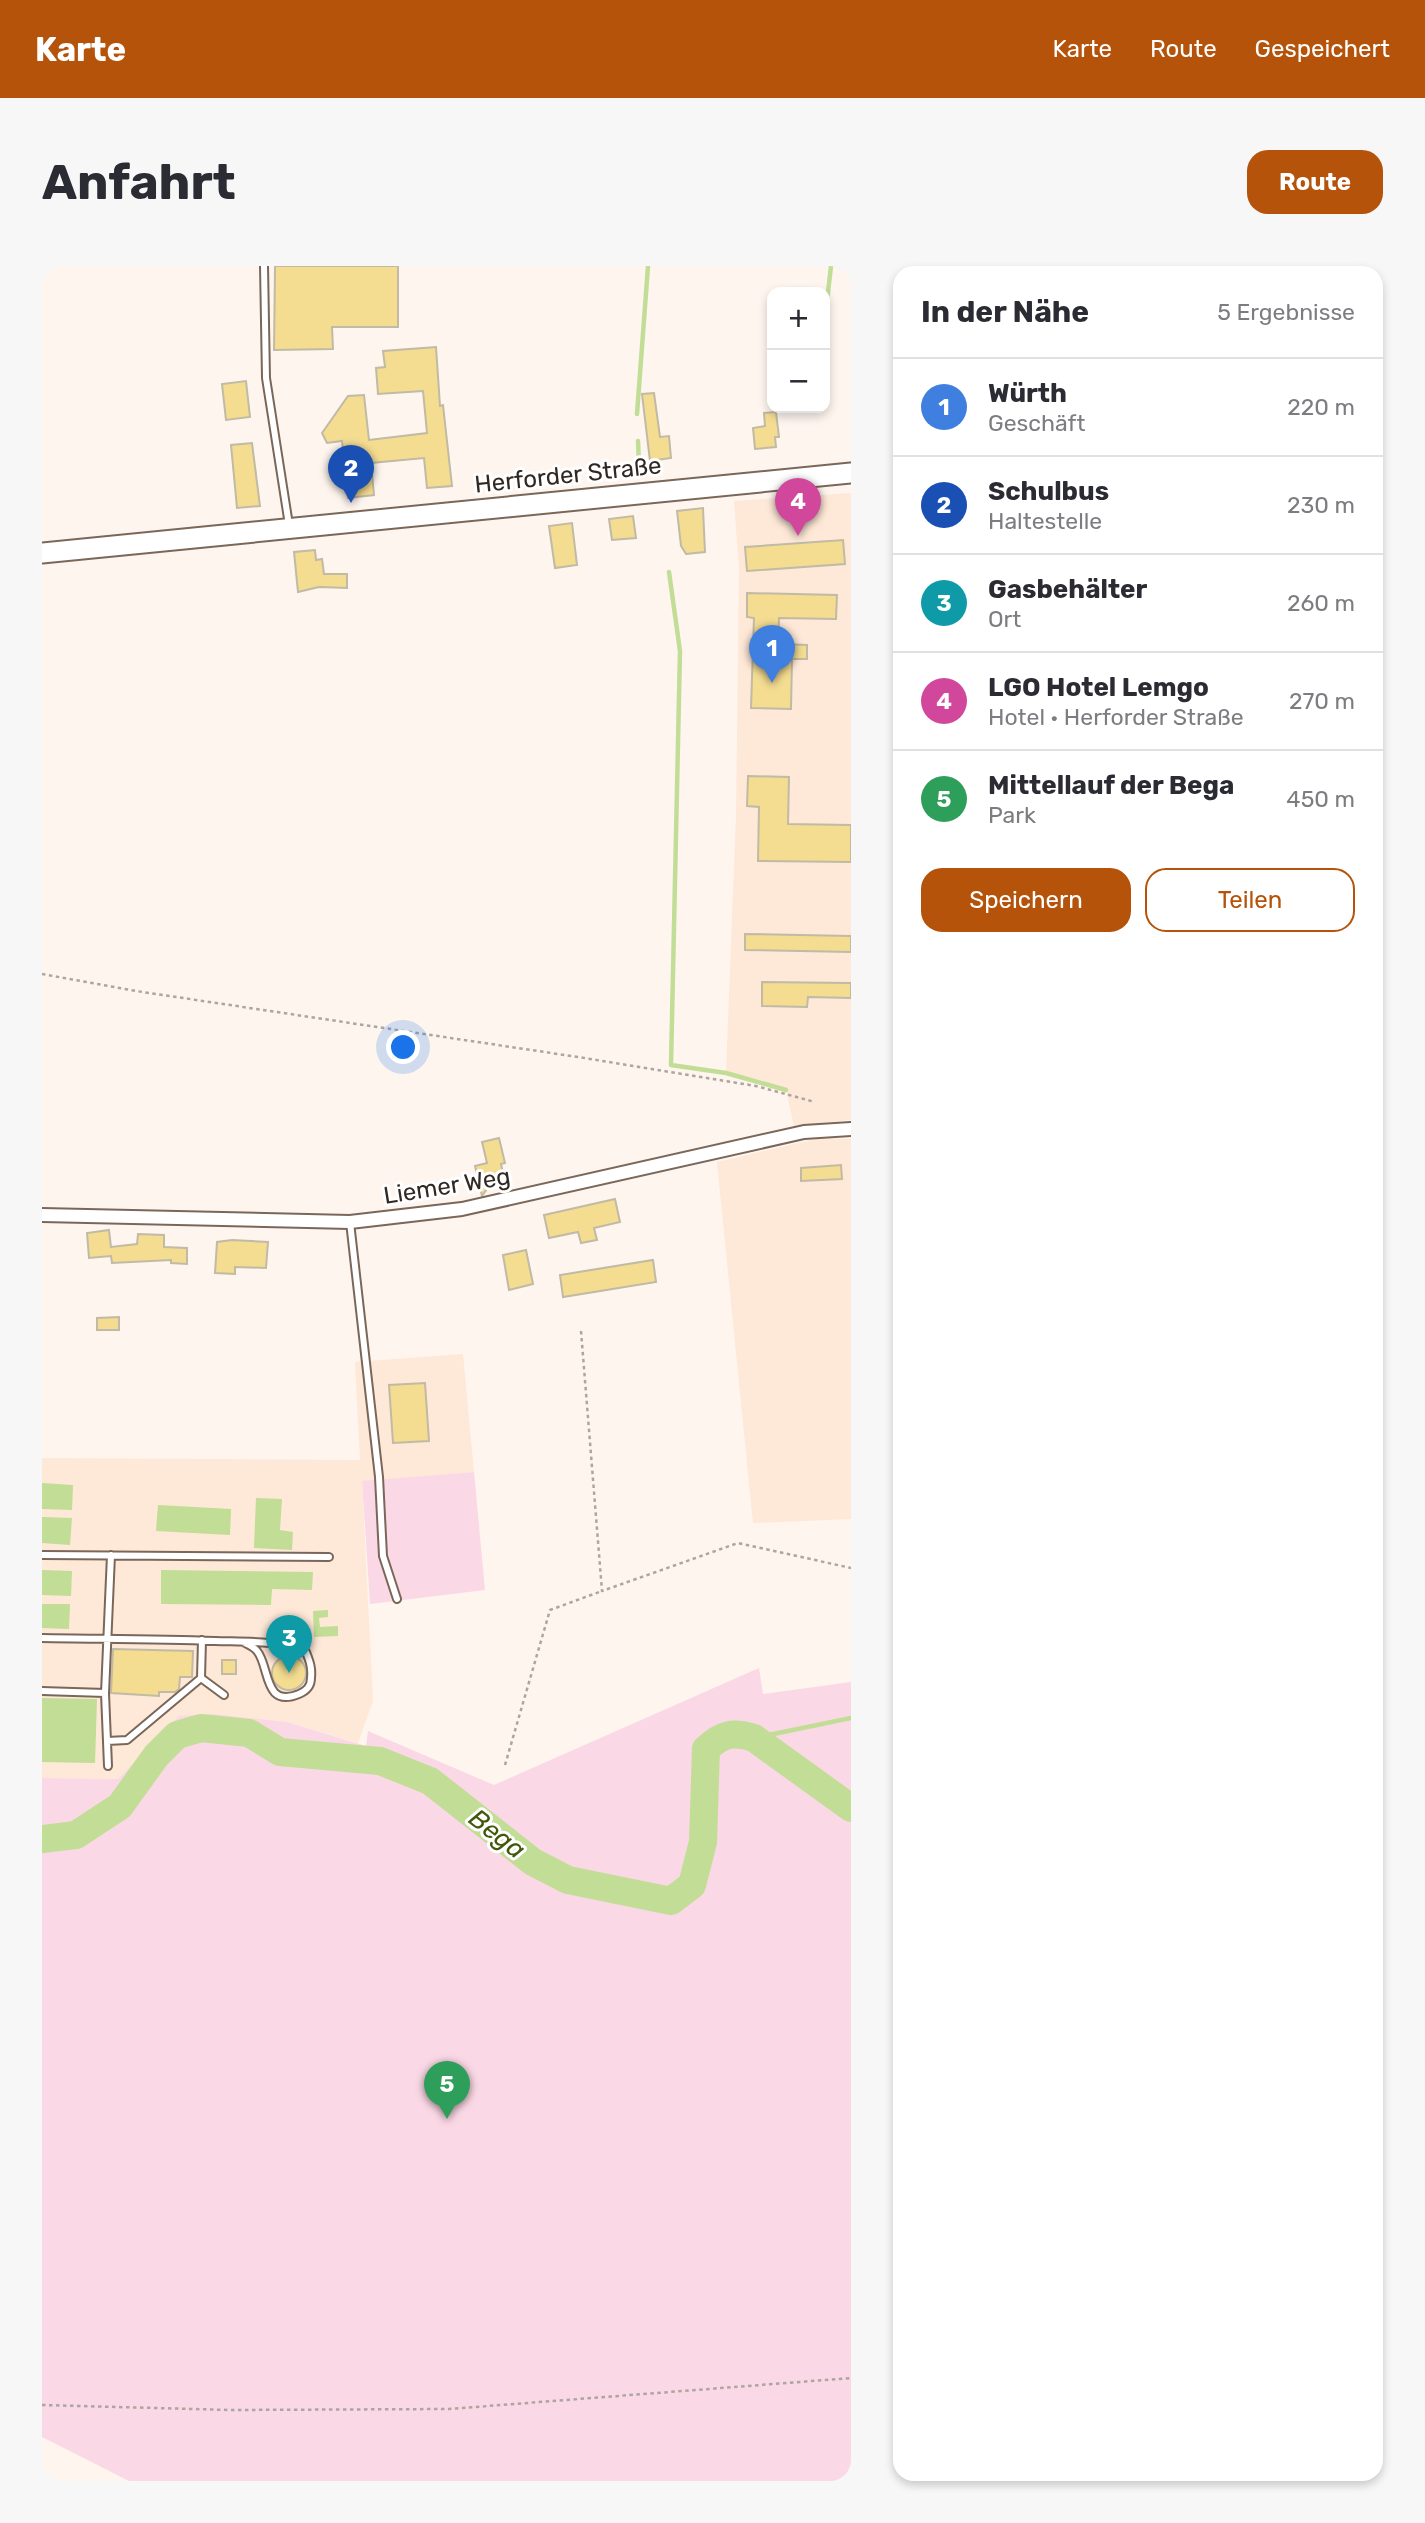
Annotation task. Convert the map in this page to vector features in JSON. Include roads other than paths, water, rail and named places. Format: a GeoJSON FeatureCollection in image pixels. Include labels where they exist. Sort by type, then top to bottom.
{"type":"FeatureCollection","features":[{"type":"Feature","properties":{"kind":"main road","name":"Herforder Straße"},"geometry":{"type":"LineString","coordinates":[[42,553],[851,473]]}},
{"type":"Feature","properties":{"kind":"street","name":"Liemer Weg"},"geometry":{"type":"LineString","coordinates":[[42,1215],[350,1222],[462,1209],[804,1132],[851,1129]]}},
{"type":"Feature","properties":{"kind":"lane"},"geometry":{"type":"LineString","coordinates":[[264,266],[266,378],[289,527]]}},
{"type":"Feature","properties":{"kind":"lane"},"geometry":{"type":"LineString","coordinates":[[350,1222],[379,1477],[383,1556],[397,1599]]}},
{"type":"Feature","properties":{"kind":"lane"},"geometry":{"type":"LineString","coordinates":[[42,1555],[329,1557]]}},
{"type":"Feature","properties":{"kind":"lane"},"geometry":{"type":"LineString","coordinates":[[108,1766],[105,1693],[111,1555]]}},
{"type":"Feature","properties":{"kind":"lane"},"geometry":{"type":"LineString","coordinates":[[42,1638],[202,1640],[243,1642],[290,1645],[306,1652],[312,1666],[311,1684],[305,1692],[293,1697],[279,1696],[266,1683],[257,1651],[243,1642]]}},
{"type":"Feature","properties":{"kind":"lane"},"geometry":{"type":"LineString","coordinates":[[107,1741],[127,1740],[201,1678],[202,1640]]}},
{"type":"Feature","properties":{"kind":"lane"},"geometry":{"type":"LineString","coordinates":[[201,1678],[224,1695]]}},
{"type":"Feature","properties":{"kind":"lane"},"geometry":{"type":"LineString","coordinates":[[42,1691],[105,1693]]}},
{"type":"Feature","properties":{"kind":"waterway"},"geometry":{"type":"LineString","coordinates":[[637,414],[648,266]]}},
{"type":"Feature","properties":{"kind":"waterway"},"geometry":{"type":"LineString","coordinates":[[829,287],[831,266]]}},
{"type":"Feature","properties":{"kind":"waterway"},"geometry":{"type":"LineString","coordinates":[[638,441],[639,464]]}},
{"type":"Feature","properties":{"kind":"waterway"},"geometry":{"type":"LineString","coordinates":[[669,572],[680,651],[671,1065],[726,1073],[786,1090]]}},
{"type":"Feature","properties":{"kind":"waterway"},"geometry":{"type":"LineString","coordinates":[[754,1738],[851,1718]]}},
{"type":"Feature","properties":{"kind":"waterway","name":"Bega"},"geometry":{"type":"LineString","coordinates":[[42,1839],[76,1835],[120,1806],[156,1756],[177,1735],[201,1728],[249,1733],[280,1752],[380,1761],[430,1781],[533,1862],[568,1880],[671,1901],[692,1885],[703,1842],[706,1749],[717,1740],[734,1734],[754,1738],[851,1808]]}},
{"type":"Feature","properties":{"kind":"place","name":"Schulbus"},"geometry":{"type":"Point","coordinates":[351,503]}},
{"type":"Feature","properties":{"kind":"place","name":"LGO Hotel Lemgo"},"geometry":{"type":"Point","coordinates":[798,536]}},
{"type":"Feature","properties":{"kind":"place","name":"Würth"},"geometry":{"type":"Point","coordinates":[772,683]}},
{"type":"Feature","properties":{"kind":"place","name":"Gasbehälter"},"geometry":{"type":"Point","coordinates":[289,1673]}},
{"type":"Feature","properties":{"kind":"place","name":"Mittellauf der Bega"},"geometry":{"type":"Point","coordinates":[447,2119]}}]}
